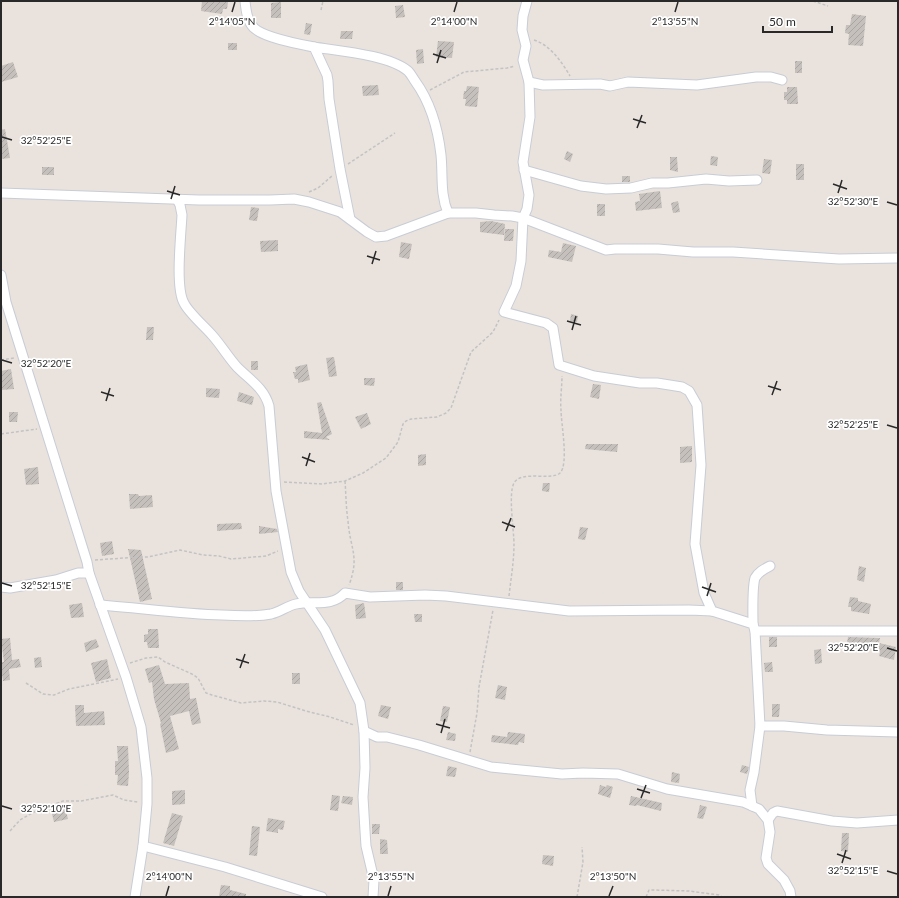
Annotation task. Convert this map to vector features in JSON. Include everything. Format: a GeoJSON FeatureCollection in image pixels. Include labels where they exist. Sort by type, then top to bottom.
{"type":"FeatureCollection","features":[{"type":"Feature","properties":{"kind":"street"},"geometry":{"type":"LineString","coordinates":[[245,1],[248,17],[254,28],[262,33],[279,39],[314,47],[386,60],[408,72],[423,93],[431,109],[439,138],[442,162],[442,184],[445,205],[448,213]]}},
{"type":"Feature","properties":{"kind":"street"},"geometry":{"type":"LineString","coordinates":[[527,1],[522,24],[526,46],[523,64],[529,82],[530,117],[523,162],[529,195],[527,209],[523,218],[521,261],[516,286],[504,312],[546,324],[553,328],[559,365],[594,376],[640,383],[675,385],[689,391],[697,405],[701,465],[695,544],[704,593],[712,611]]}},
{"type":"Feature","properties":{"kind":"street"},"geometry":{"type":"LineString","coordinates":[[314,47],[327,75],[329,100],[340,169],[350,219]]}},
{"type":"Feature","properties":{"kind":"street"},"geometry":{"type":"LineString","coordinates":[[529,82],[543,85],[600,84],[610,86],[628,82],[697,85],[756,77],[772,77],[782,80]]}},
{"type":"Feature","properties":{"kind":"street"},"geometry":{"type":"LineString","coordinates":[[524,170],[581,186],[606,189],[631,188],[659,182],[668,183],[706,179],[729,181],[757,180]]}},
{"type":"Feature","properties":{"kind":"street"},"geometry":{"type":"LineString","coordinates":[[1,193],[177,199],[294,199],[340,212],[376,237],[386,236],[448,213],[476,213],[523,218],[606,250],[658,249],[839,259],[898,258]]}},
{"type":"Feature","properties":{"kind":"street"},"geometry":{"type":"LineString","coordinates":[[177,199],[182,215],[179,282],[183,303],[218,341],[229,358],[249,380],[261,389],[266,397],[269,406],[275,482],[291,572],[299,591],[325,630],[360,703],[364,731],[364,804],[366,846],[374,880],[373,897]]}},
{"type":"Feature","properties":{"kind":"street"},"geometry":{"type":"LineString","coordinates":[[1,275],[6,302],[46,428],[87,562],[89,573],[126,677],[141,727],[147,778],[147,804],[144,846],[134,897]]}},
{"type":"Feature","properties":{"kind":"street"},"geometry":{"type":"LineString","coordinates":[[752,806],[750,790],[760,726],[753,602],[755,578],[762,570],[770,566]]}},
{"type":"Feature","properties":{"kind":"street"},"geometry":{"type":"LineString","coordinates":[[1,587],[10,588],[56,580],[78,573],[89,573]]}},
{"type":"Feature","properties":{"kind":"street"},"geometry":{"type":"LineString","coordinates":[[100,605],[165,612],[256,616],[272,614],[298,603],[330,603],[340,599],[345,593],[370,597],[425,595],[508,603],[536,608],[569,611],[712,611],[754,628],[898,630]]}},
{"type":"Feature","properties":{"kind":"street"},"geometry":{"type":"LineString","coordinates":[[760,726],[898,732]]}},
{"type":"Feature","properties":{"kind":"street"},"geometry":{"type":"LineString","coordinates":[[364,731],[377,737],[387,737],[491,767],[562,774],[618,774],[667,789],[744,802],[759,809],[768,820],[769,840],[766,858],[768,864],[784,880],[790,891],[791,897]]}},
{"type":"Feature","properties":{"kind":"street"},"geometry":{"type":"LineString","coordinates":[[768,820],[773,813],[777,811],[832,821],[857,823],[898,820]]}},
{"type":"Feature","properties":{"kind":"street"},"geometry":{"type":"LineString","coordinates":[[144,846],[225,867],[322,897]]}},
{"type":"Feature","properties":{"kind":"path"},"geometry":{"type":"LineString","coordinates":[[321,10],[323,1]]}},
{"type":"Feature","properties":{"kind":"path"},"geometry":{"type":"LineString","coordinates":[[813,1],[828,6]]}},
{"type":"Feature","properties":{"kind":"path"},"geometry":{"type":"LineString","coordinates":[[524,38],[536,41],[551,51],[563,64],[575,84]]}},
{"type":"Feature","properties":{"kind":"path"},"geometry":{"type":"LineString","coordinates":[[423,93],[464,72],[507,68],[523,64]]}},
{"type":"Feature","properties":{"kind":"path"},"geometry":{"type":"LineString","coordinates":[[294,199],[318,188],[340,169],[395,133]]}},
{"type":"Feature","properties":{"kind":"path"},"geometry":{"type":"LineString","coordinates":[[275,482],[322,484],[345,481],[363,473],[386,458],[398,442],[403,424],[406,421],[411,419],[437,417],[446,413],[451,408],[471,352],[493,332],[504,312]]}},
{"type":"Feature","properties":{"kind":"path"},"geometry":{"type":"LineString","coordinates":[[1,360],[23,356]]}},
{"type":"Feature","properties":{"kind":"path"},"geometry":{"type":"LineString","coordinates":[[508,603],[514,555],[512,488],[514,482],[519,478],[547,475],[555,476],[560,473],[563,466],[564,444],[561,411],[562,373],[559,365]]}},
{"type":"Feature","properties":{"kind":"path"},"geometry":{"type":"LineString","coordinates":[[1,434],[46,428]]}},
{"type":"Feature","properties":{"kind":"path"},"geometry":{"type":"LineString","coordinates":[[345,481],[348,522],[355,553],[355,566],[350,584],[345,593]]}},
{"type":"Feature","properties":{"kind":"path"},"geometry":{"type":"LineString","coordinates":[[87,562],[148,557],[180,550],[203,555],[219,556],[231,560],[266,556],[274,553],[286,544]]}},
{"type":"Feature","properties":{"kind":"path"},"geometry":{"type":"LineString","coordinates":[[469,760],[477,713],[478,687],[495,602]]}},
{"type":"Feature","properties":{"kind":"path"},"geometry":{"type":"LineString","coordinates":[[122,666],[146,658],[158,657],[198,678],[206,693],[241,703],[264,701],[277,702],[306,711],[330,716],[364,731]]}},
{"type":"Feature","properties":{"kind":"path"},"geometry":{"type":"LineString","coordinates":[[26,683],[43,694],[54,695],[69,689],[126,677]]}},
{"type":"Feature","properties":{"kind":"path"},"geometry":{"type":"LineString","coordinates":[[10,831],[20,820],[34,812],[64,801],[81,801],[112,795],[124,800],[147,804]]}},
{"type":"Feature","properties":{"kind":"path"},"geometry":{"type":"LineString","coordinates":[[577,897],[583,862],[582,847]]}},
{"type":"Feature","properties":{"kind":"path"},"geometry":{"type":"LineString","coordinates":[[646,897],[649,890],[654,890],[689,891],[718,895],[722,897]]}},
{"type":"Feature","properties":{"kind":"building"},"geometry":{"type":"Polygon","coordinates":[[[202,1],[228,2],[227,9],[223,9],[222,14],[201,11],[202,1]]]}},
{"type":"Feature","properties":{"kind":"building"},"geometry":{"type":"Polygon","coordinates":[[[281,2],[281,18],[271,18],[271,3],[281,2]]]}},
{"type":"Feature","properties":{"kind":"building"},"geometry":{"type":"Polygon","coordinates":[[[403,5],[405,17],[396,18],[395,6],[403,5]]]}},
{"type":"Feature","properties":{"kind":"building"},"geometry":{"type":"Polygon","coordinates":[[[852,14],[866,16],[863,46],[848,45],[849,34],[845,33],[846,25],[850,25],[852,14]]]}},
{"type":"Feature","properties":{"kind":"building"},"geometry":{"type":"Polygon","coordinates":[[[306,23],[312,24],[310,35],[304,34],[306,23]]]}},
{"type":"Feature","properties":{"kind":"building"},"geometry":{"type":"Polygon","coordinates":[[[341,31],[353,31],[352,39],[340,39],[341,31]]]}},
{"type":"Feature","properties":{"kind":"building"},"geometry":{"type":"Polygon","coordinates":[[[438,41],[454,42],[452,58],[436,57],[438,41]]]}},
{"type":"Feature","properties":{"kind":"building"},"geometry":{"type":"Polygon","coordinates":[[[228,43],[237,43],[237,50],[228,50],[228,43]]]}},
{"type":"Feature","properties":{"kind":"building"},"geometry":{"type":"Polygon","coordinates":[[[423,49],[424,63],[417,64],[416,50],[423,49]]]}},
{"type":"Feature","properties":{"kind":"building"},"geometry":{"type":"Polygon","coordinates":[[[795,61],[802,61],[802,73],[795,73],[795,61]]]}},
{"type":"Feature","properties":{"kind":"building"},"geometry":{"type":"Polygon","coordinates":[[[13,62],[18,77],[1,82],[1,66],[13,62]]]}},
{"type":"Feature","properties":{"kind":"building"},"geometry":{"type":"Polygon","coordinates":[[[378,85],[379,95],[363,96],[362,86],[378,85]]]}},
{"type":"Feature","properties":{"kind":"building"},"geometry":{"type":"Polygon","coordinates":[[[467,86],[479,87],[477,107],[465,106],[466,99],[463,99],[464,91],[466,91],[467,86]]]}},
{"type":"Feature","properties":{"kind":"building"},"geometry":{"type":"Polygon","coordinates":[[[787,87],[797,87],[798,104],[787,104],[787,100],[784,100],[784,92],[787,92],[787,87]]]}},
{"type":"Feature","properties":{"kind":"building"},"geometry":{"type":"Polygon","coordinates":[[[5,129],[10,158],[1,159],[1,130],[5,129]]]}},
{"type":"Feature","properties":{"kind":"building"},"geometry":{"type":"Polygon","coordinates":[[[567,151],[573,154],[570,162],[564,159],[567,151]]]}},
{"type":"Feature","properties":{"kind":"building"},"geometry":{"type":"Polygon","coordinates":[[[711,156],[718,157],[717,166],[710,165],[711,156]]]}},
{"type":"Feature","properties":{"kind":"building"},"geometry":{"type":"Polygon","coordinates":[[[670,157],[677,157],[678,172],[670,170],[670,157]]]}},
{"type":"Feature","properties":{"kind":"building"},"geometry":{"type":"Polygon","coordinates":[[[764,159],[772,160],[770,174],[762,173],[764,159]]]}},
{"type":"Feature","properties":{"kind":"building"},"geometry":{"type":"Polygon","coordinates":[[[796,164],[804,164],[804,180],[796,180],[796,164]]]}},
{"type":"Feature","properties":{"kind":"building"},"geometry":{"type":"Polygon","coordinates":[[[42,167],[54,167],[54,175],[42,175],[42,167]]]}},
{"type":"Feature","properties":{"kind":"building"},"geometry":{"type":"Polygon","coordinates":[[[622,176],[630,176],[630,182],[622,182],[622,176]]]}},
{"type":"Feature","properties":{"kind":"building"},"geometry":{"type":"Polygon","coordinates":[[[660,191],[662,208],[636,211],[635,202],[640,201],[639,194],[660,191]]]}},
{"type":"Feature","properties":{"kind":"building"},"geometry":{"type":"Polygon","coordinates":[[[678,201],[680,212],[673,213],[671,203],[678,201]]]}},
{"type":"Feature","properties":{"kind":"building"},"geometry":{"type":"Polygon","coordinates":[[[597,204],[605,204],[605,216],[597,216],[597,204]]]}},
{"type":"Feature","properties":{"kind":"building"},"geometry":{"type":"Polygon","coordinates":[[[251,207],[259,208],[257,221],[249,220],[251,207]]]}},
{"type":"Feature","properties":{"kind":"building"},"geometry":{"type":"Polygon","coordinates":[[[491,221],[505,224],[504,235],[480,232],[480,222],[491,221]]]}},
{"type":"Feature","properties":{"kind":"building"},"geometry":{"type":"Polygon","coordinates":[[[505,229],[514,229],[513,241],[504,241],[505,229]]]}},
{"type":"Feature","properties":{"kind":"building"},"geometry":{"type":"Polygon","coordinates":[[[278,240],[278,251],[261,252],[260,241],[278,240]]]}},
{"type":"Feature","properties":{"kind":"building"},"geometry":{"type":"Polygon","coordinates":[[[401,242],[412,244],[409,259],[399,257],[401,242]]]}},
{"type":"Feature","properties":{"kind":"building"},"geometry":{"type":"Polygon","coordinates":[[[563,243],[576,246],[572,262],[548,257],[549,250],[561,252],[563,243]]]}},
{"type":"Feature","properties":{"kind":"building"},"geometry":{"type":"Polygon","coordinates":[[[571,314],[578,316],[577,322],[570,321],[571,314]]]}},
{"type":"Feature","properties":{"kind":"building"},"geometry":{"type":"Polygon","coordinates":[[[147,327],[154,327],[153,340],[146,340],[147,327]]]}},
{"type":"Feature","properties":{"kind":"building"},"geometry":{"type":"Polygon","coordinates":[[[334,357],[337,376],[329,377],[326,358],[334,357]]]}},
{"type":"Feature","properties":{"kind":"building"},"geometry":{"type":"Polygon","coordinates":[[[251,361],[258,361],[258,370],[251,370],[251,361]]]}},
{"type":"Feature","properties":{"kind":"building"},"geometry":{"type":"Polygon","coordinates":[[[307,364],[310,380],[298,383],[298,379],[295,379],[293,372],[296,372],[295,367],[307,364]]]}},
{"type":"Feature","properties":{"kind":"building"},"geometry":{"type":"Polygon","coordinates":[[[11,369],[14,389],[1,390],[1,371],[11,369]]]}},
{"type":"Feature","properties":{"kind":"building"},"geometry":{"type":"Polygon","coordinates":[[[364,378],[375,378],[374,386],[364,385],[364,378]]]}},
{"type":"Feature","properties":{"kind":"building"},"geometry":{"type":"Polygon","coordinates":[[[593,384],[601,385],[599,399],[590,397],[593,384]]]}},
{"type":"Feature","properties":{"kind":"building"},"geometry":{"type":"Polygon","coordinates":[[[206,388],[220,389],[219,398],[206,397],[206,388]]]}},
{"type":"Feature","properties":{"kind":"building"},"geometry":{"type":"Polygon","coordinates":[[[239,392],[254,397],[252,405],[237,401],[239,392]]]}},
{"type":"Feature","properties":{"kind":"building"},"geometry":{"type":"Polygon","coordinates":[[[321,402],[332,434],[326,437],[330,440],[304,438],[304,431],[322,433],[317,403],[321,402]]]}},
{"type":"Feature","properties":{"kind":"building"},"geometry":{"type":"Polygon","coordinates":[[[9,412],[18,412],[17,422],[9,422],[9,412]]]}},
{"type":"Feature","properties":{"kind":"building"},"geometry":{"type":"Polygon","coordinates":[[[367,413],[371,424],[361,429],[355,417],[367,413]]]}},
{"type":"Feature","properties":{"kind":"building"},"geometry":{"type":"Polygon","coordinates":[[[586,444],[618,444],[617,452],[585,449],[586,444]]]}},
{"type":"Feature","properties":{"kind":"building"},"geometry":{"type":"Polygon","coordinates":[[[692,446],[692,462],[680,463],[680,447],[692,446]]]}},
{"type":"Feature","properties":{"kind":"building"},"geometry":{"type":"Polygon","coordinates":[[[426,454],[426,465],[418,466],[418,455],[426,454]]]}},
{"type":"Feature","properties":{"kind":"building"},"geometry":{"type":"Polygon","coordinates":[[[38,467],[39,484],[26,485],[24,469],[38,467]]]}},
{"type":"Feature","properties":{"kind":"building"},"geometry":{"type":"Polygon","coordinates":[[[543,483],[550,483],[549,492],[542,491],[543,483]]]}},
{"type":"Feature","properties":{"kind":"building"},"geometry":{"type":"Polygon","coordinates":[[[129,494],[138,494],[139,496],[152,495],[153,507],[130,509],[129,494]]]}},
{"type":"Feature","properties":{"kind":"building"},"geometry":{"type":"Polygon","coordinates":[[[241,523],[242,529],[217,531],[217,524],[241,523]]]}},
{"type":"Feature","properties":{"kind":"building"},"geometry":{"type":"Polygon","coordinates":[[[259,526],[277,529],[278,532],[259,534],[259,526]]]}},
{"type":"Feature","properties":{"kind":"building"},"geometry":{"type":"Polygon","coordinates":[[[580,527],[588,528],[585,540],[578,539],[580,527]]]}},
{"type":"Feature","properties":{"kind":"building"},"geometry":{"type":"Polygon","coordinates":[[[112,541],[114,554],[102,556],[100,543],[112,541]]]}},
{"type":"Feature","properties":{"kind":"building"},"geometry":{"type":"Polygon","coordinates":[[[128,549],[141,550],[152,599],[140,602],[128,549]]]}},
{"type":"Feature","properties":{"kind":"building"},"geometry":{"type":"Polygon","coordinates":[[[859,566],[866,568],[864,582],[857,580],[859,566]]]}},
{"type":"Feature","properties":{"kind":"building"},"geometry":{"type":"Polygon","coordinates":[[[396,582],[403,582],[403,590],[396,590],[396,582]]]}},
{"type":"Feature","properties":{"kind":"building"},"geometry":{"type":"Polygon","coordinates":[[[850,597],[858,598],[858,601],[871,604],[869,614],[851,611],[851,607],[848,607],[850,597]]]}},
{"type":"Feature","properties":{"kind":"building"},"geometry":{"type":"Polygon","coordinates":[[[82,603],[84,617],[71,618],[69,605],[82,603]]]}},
{"type":"Feature","properties":{"kind":"building"},"geometry":{"type":"Polygon","coordinates":[[[364,603],[366,618],[356,619],[355,605],[364,603]]]}},
{"type":"Feature","properties":{"kind":"building"},"geometry":{"type":"Polygon","coordinates":[[[414,614],[422,614],[422,622],[415,622],[414,614]]]}},
{"type":"Feature","properties":{"kind":"building"},"geometry":{"type":"Polygon","coordinates":[[[148,629],[158,629],[159,648],[148,648],[147,642],[144,642],[144,635],[148,634],[148,629]]]}},
{"type":"Feature","properties":{"kind":"building"},"geometry":{"type":"Polygon","coordinates":[[[769,637],[777,637],[777,647],[769,647],[769,637]]]}},
{"type":"Feature","properties":{"kind":"building"},"geometry":{"type":"Polygon","coordinates":[[[848,637],[880,638],[879,643],[896,647],[894,660],[879,656],[880,652],[872,651],[873,648],[847,643],[848,637]]]}},
{"type":"Feature","properties":{"kind":"building"},"geometry":{"type":"Polygon","coordinates":[[[10,638],[12,660],[19,659],[21,667],[9,669],[10,680],[3,681],[1,662],[4,662],[1,639],[10,638]]]}},
{"type":"Feature","properties":{"kind":"building"},"geometry":{"type":"Polygon","coordinates":[[[96,639],[99,647],[86,652],[84,643],[96,639]]]}},
{"type":"Feature","properties":{"kind":"building"},"geometry":{"type":"Polygon","coordinates":[[[821,649],[822,663],[815,664],[814,650],[821,649]]]}},
{"type":"Feature","properties":{"kind":"building"},"geometry":{"type":"Polygon","coordinates":[[[41,657],[42,667],[35,668],[34,658],[41,657]]]}},
{"type":"Feature","properties":{"kind":"building"},"geometry":{"type":"Polygon","coordinates":[[[107,659],[111,678],[96,682],[91,663],[107,659]]]}},
{"type":"Feature","properties":{"kind":"building"},"geometry":{"type":"Polygon","coordinates":[[[772,662],[773,672],[765,672],[764,663],[772,662]]]}},
{"type":"Feature","properties":{"kind":"building"},"geometry":{"type":"Polygon","coordinates":[[[159,665],[165,684],[189,683],[190,699],[196,698],[201,723],[192,725],[189,711],[170,716],[179,749],[166,753],[161,723],[154,699],[152,682],[149,683],[145,669],[159,665]]]}},
{"type":"Feature","properties":{"kind":"building"},"geometry":{"type":"Polygon","coordinates":[[[292,673],[300,673],[300,684],[292,684],[292,673]]]}},
{"type":"Feature","properties":{"kind":"building"},"geometry":{"type":"Polygon","coordinates":[[[498,685],[507,687],[505,700],[495,698],[498,685]]]}},
{"type":"Feature","properties":{"kind":"building"},"geometry":{"type":"Polygon","coordinates":[[[772,704],[780,704],[779,717],[772,717],[772,704]]]}},
{"type":"Feature","properties":{"kind":"building"},"geometry":{"type":"Polygon","coordinates":[[[75,705],[84,705],[84,713],[104,711],[105,725],[76,726],[75,705]]]}},
{"type":"Feature","properties":{"kind":"building"},"geometry":{"type":"Polygon","coordinates":[[[381,705],[391,707],[388,719],[378,716],[381,705]]]}},
{"type":"Feature","properties":{"kind":"building"},"geometry":{"type":"Polygon","coordinates":[[[443,706],[450,707],[447,722],[440,721],[443,706]]]}},
{"type":"Feature","properties":{"kind":"building"},"geometry":{"type":"Polygon","coordinates":[[[448,732],[456,734],[455,741],[446,740],[448,732]]]}},
{"type":"Feature","properties":{"kind":"building"},"geometry":{"type":"Polygon","coordinates":[[[508,732],[525,734],[524,743],[519,742],[518,745],[491,742],[492,735],[507,737],[508,732]]]}},
{"type":"Feature","properties":{"kind":"building"},"geometry":{"type":"Polygon","coordinates":[[[117,746],[128,746],[128,786],[117,785],[118,775],[115,775],[115,761],[118,761],[117,746]]]}},
{"type":"Feature","properties":{"kind":"building"},"geometry":{"type":"Polygon","coordinates":[[[742,765],[749,767],[747,774],[740,772],[742,765]]]}},
{"type":"Feature","properties":{"kind":"building"},"geometry":{"type":"Polygon","coordinates":[[[448,766],[457,768],[455,777],[446,776],[448,766]]]}},
{"type":"Feature","properties":{"kind":"building"},"geometry":{"type":"Polygon","coordinates":[[[672,772],[680,774],[679,783],[671,782],[672,772]]]}},
{"type":"Feature","properties":{"kind":"building"},"geometry":{"type":"Polygon","coordinates":[[[600,785],[613,787],[610,798],[598,794],[600,785]]]}},
{"type":"Feature","properties":{"kind":"building"},"geometry":{"type":"Polygon","coordinates":[[[185,790],[185,804],[172,805],[172,791],[185,790]]]}},
{"type":"Feature","properties":{"kind":"building"},"geometry":{"type":"Polygon","coordinates":[[[332,795],[340,796],[338,811],[330,810],[332,795]]]}},
{"type":"Feature","properties":{"kind":"building"},"geometry":{"type":"Polygon","coordinates":[[[343,796],[353,797],[352,805],[341,803],[343,796]]]}},
{"type":"Feature","properties":{"kind":"building"},"geometry":{"type":"Polygon","coordinates":[[[631,796],[662,803],[661,811],[637,805],[629,805],[631,796]]]}},
{"type":"Feature","properties":{"kind":"building"},"geometry":{"type":"Polygon","coordinates":[[[700,805],[707,807],[703,819],[697,818],[700,805]]]}},
{"type":"Feature","properties":{"kind":"building"},"geometry":{"type":"Polygon","coordinates":[[[65,807],[68,819],[54,822],[51,810],[65,807]]]}},
{"type":"Feature","properties":{"kind":"building"},"geometry":{"type":"Polygon","coordinates":[[[172,813],[183,816],[174,846],[163,843],[172,813]]]}},
{"type":"Feature","properties":{"kind":"building"},"geometry":{"type":"Polygon","coordinates":[[[268,818],[285,821],[283,830],[278,829],[278,833],[266,831],[268,818]]]}},
{"type":"Feature","properties":{"kind":"building"},"geometry":{"type":"Polygon","coordinates":[[[372,824],[380,824],[379,834],[372,834],[372,824]]]}},
{"type":"Feature","properties":{"kind":"building"},"geometry":{"type":"Polygon","coordinates":[[[252,826],[260,827],[257,856],[249,855],[252,826]]]}},
{"type":"Feature","properties":{"kind":"building"},"geometry":{"type":"Polygon","coordinates":[[[842,833],[849,833],[848,852],[841,851],[842,833]]]}},
{"type":"Feature","properties":{"kind":"building"},"geometry":{"type":"Polygon","coordinates":[[[380,839],[387,840],[388,854],[380,854],[380,839]]]}},
{"type":"Feature","properties":{"kind":"building"},"geometry":{"type":"Polygon","coordinates":[[[543,855],[554,856],[553,866],[542,864],[543,855]]]}},
{"type":"Feature","properties":{"kind":"building"},"geometry":{"type":"Polygon","coordinates":[[[221,885],[230,886],[230,890],[246,894],[246,897],[219,896],[221,885]]]}}]}
